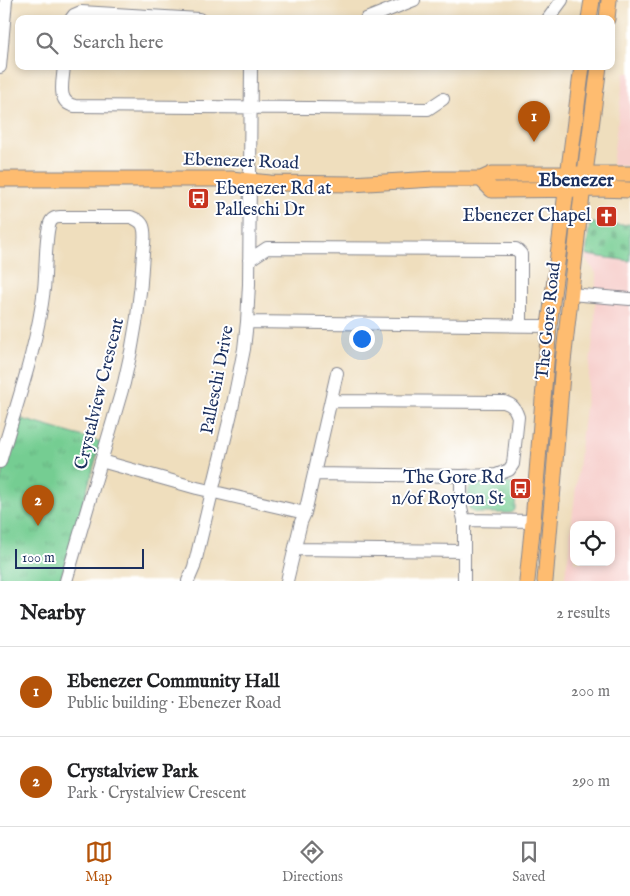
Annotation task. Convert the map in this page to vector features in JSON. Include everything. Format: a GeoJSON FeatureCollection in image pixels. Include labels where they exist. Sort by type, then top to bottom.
{"type":"FeatureCollection","features":[{"type":"Feature","properties":{"kind":"main road"},"geometry":{"type":"LineString","coordinates":[[590,15],[592,0]]}},
{"type":"Feature","properties":{"kind":"main road"},"geometry":{"type":"LineString","coordinates":[[607,15],[609,0]]}},
{"type":"Feature","properties":{"kind":"main road","name":"The Gore Road"},"geometry":{"type":"LineString","coordinates":[[527,581],[549,326],[581,70]]}},
{"type":"Feature","properties":{"kind":"main road","name":"The Gore Road"},"geometry":{"type":"LineString","coordinates":[[545,581],[570,294],[598,70]]}},
{"type":"Feature","properties":{"kind":"main road","name":"Ebenezer Road"},"geometry":{"type":"LineString","coordinates":[[0,179],[221,178],[270,183],[342,184],[434,179],[481,179],[492,174],[630,174]]}},
{"type":"Feature","properties":{"kind":"main road","name":"Ebenezer Road"},"geometry":{"type":"LineString","coordinates":[[481,179],[492,190],[630,190]]}},
{"type":"Feature","properties":{"kind":"street"},"geometry":{"type":"LineString","coordinates":[[0,67],[6,0]]}},
{"type":"Feature","properties":{"kind":"street"},"geometry":{"type":"LineString","coordinates":[[376,15],[414,0]]}},
{"type":"Feature","properties":{"kind":"street"},"geometry":{"type":"LineString","coordinates":[[551,15],[562,0]]}},
{"type":"Feature","properties":{"kind":"street"},"geometry":{"type":"LineString","coordinates":[[74,15],[81,12],[132,15]]}},
{"type":"Feature","properties":{"kind":"street"},"geometry":{"type":"LineString","coordinates":[[64,70],[61,91],[63,100],[70,105],[428,109],[443,98]]}},
{"type":"Feature","properties":{"kind":"street","name":"Palleschi Drive"},"geometry":{"type":"LineString","coordinates":[[188,581],[194,567],[212,492],[242,358],[247,322],[250,234],[250,70]]}},
{"type":"Feature","properties":{"kind":"street","name":"Crystalview Crescent"},"geometry":{"type":"LineString","coordinates":[[0,462],[40,320],[45,284],[48,230],[51,220],[55,217],[131,217],[139,221],[143,227],[144,236],[142,287],[132,351],[66,581]]}},
{"type":"Feature","properties":{"kind":"street"},"geometry":{"type":"LineString","coordinates":[[250,234],[267,248]]}},
{"type":"Feature","properties":{"kind":"street"},"geometry":{"type":"LineString","coordinates":[[249,260],[267,248],[516,250],[521,254],[521,325]]}},
{"type":"Feature","properties":{"kind":"street"},"geometry":{"type":"LineString","coordinates":[[570,294],[630,299]]}},
{"type":"Feature","properties":{"kind":"street"},"geometry":{"type":"LineString","coordinates":[[247,322],[549,326]]}},
{"type":"Feature","properties":{"kind":"street"},"geometry":{"type":"LineString","coordinates":[[287,581],[337,373]]}},
{"type":"Feature","properties":{"kind":"street"},"geometry":{"type":"LineString","coordinates":[[314,474],[496,475],[509,470],[513,464],[518,417],[516,409],[511,404],[504,402],[331,401]]}},
{"type":"Feature","properties":{"kind":"street"},"geometry":{"type":"LineString","coordinates":[[101,461],[212,492],[305,512]]}},
{"type":"Feature","properties":{"kind":"street"},"geometry":{"type":"LineString","coordinates":[[461,476],[461,507],[464,520],[464,581]]}},
{"type":"Feature","properties":{"kind":"street"},"geometry":{"type":"LineString","coordinates":[[464,520],[533,521]]}},
{"type":"Feature","properties":{"kind":"street"},"geometry":{"type":"LineString","coordinates":[[295,549],[464,551]]}},
{"type":"Feature","properties":{"kind":"shaded area"},"geometry":{"type":"Polygon","coordinates":[[[624,73],[630,73],[630,166],[612,165],[624,73]]]}},
{"type":"Feature","properties":{"kind":"shaded area"},"geometry":{"type":"Polygon","coordinates":[[[586,255],[630,261],[630,581],[564,581],[570,545],[570,566],[615,566],[615,521],[572,521],[595,321],[596,273],[585,258],[586,255]]]}},
{"type":"Feature","properties":{"kind":"green space"},"geometry":{"type":"Polygon","coordinates":[[[590,223],[630,224],[630,261],[586,255],[590,223]]]}},
{"type":"Feature","properties":{"kind":"green space"},"geometry":{"type":"Polygon","coordinates":[[[19,418],[101,442],[60,581],[0,581],[0,482],[19,418]]]}},
{"type":"Feature","properties":{"kind":"green space"},"geometry":{"type":"Polygon","coordinates":[[[479,482],[516,484],[515,510],[511,513],[477,513],[471,511],[468,505],[468,494],[471,485],[479,482]]]}},
{"type":"Feature","properties":{"kind":"place","name":"Ebenezer Community Hall"},"geometry":{"type":"Point","coordinates":[534,142]}},
{"type":"Feature","properties":{"kind":"place","name":"Ebenezer Rd at Palleschi Dr"},"geometry":{"type":"Point","coordinates":[199,199]}},
{"type":"Feature","properties":{"kind":"place","name":"Ebenezer Chapel"},"geometry":{"type":"Point","coordinates":[607,216]}},
{"type":"Feature","properties":{"kind":"place","name":"The Gore Rd n/of Royton St"},"geometry":{"type":"Point","coordinates":[520,488]}},
{"type":"Feature","properties":{"kind":"place","name":"Crystalview Park"},"geometry":{"type":"Point","coordinates":[38,526]}},
{"type":"Feature","properties":{"kind":"district","name":"Ebenezer"},"geometry":{"type":"Point","coordinates":[576,181]}}]}
